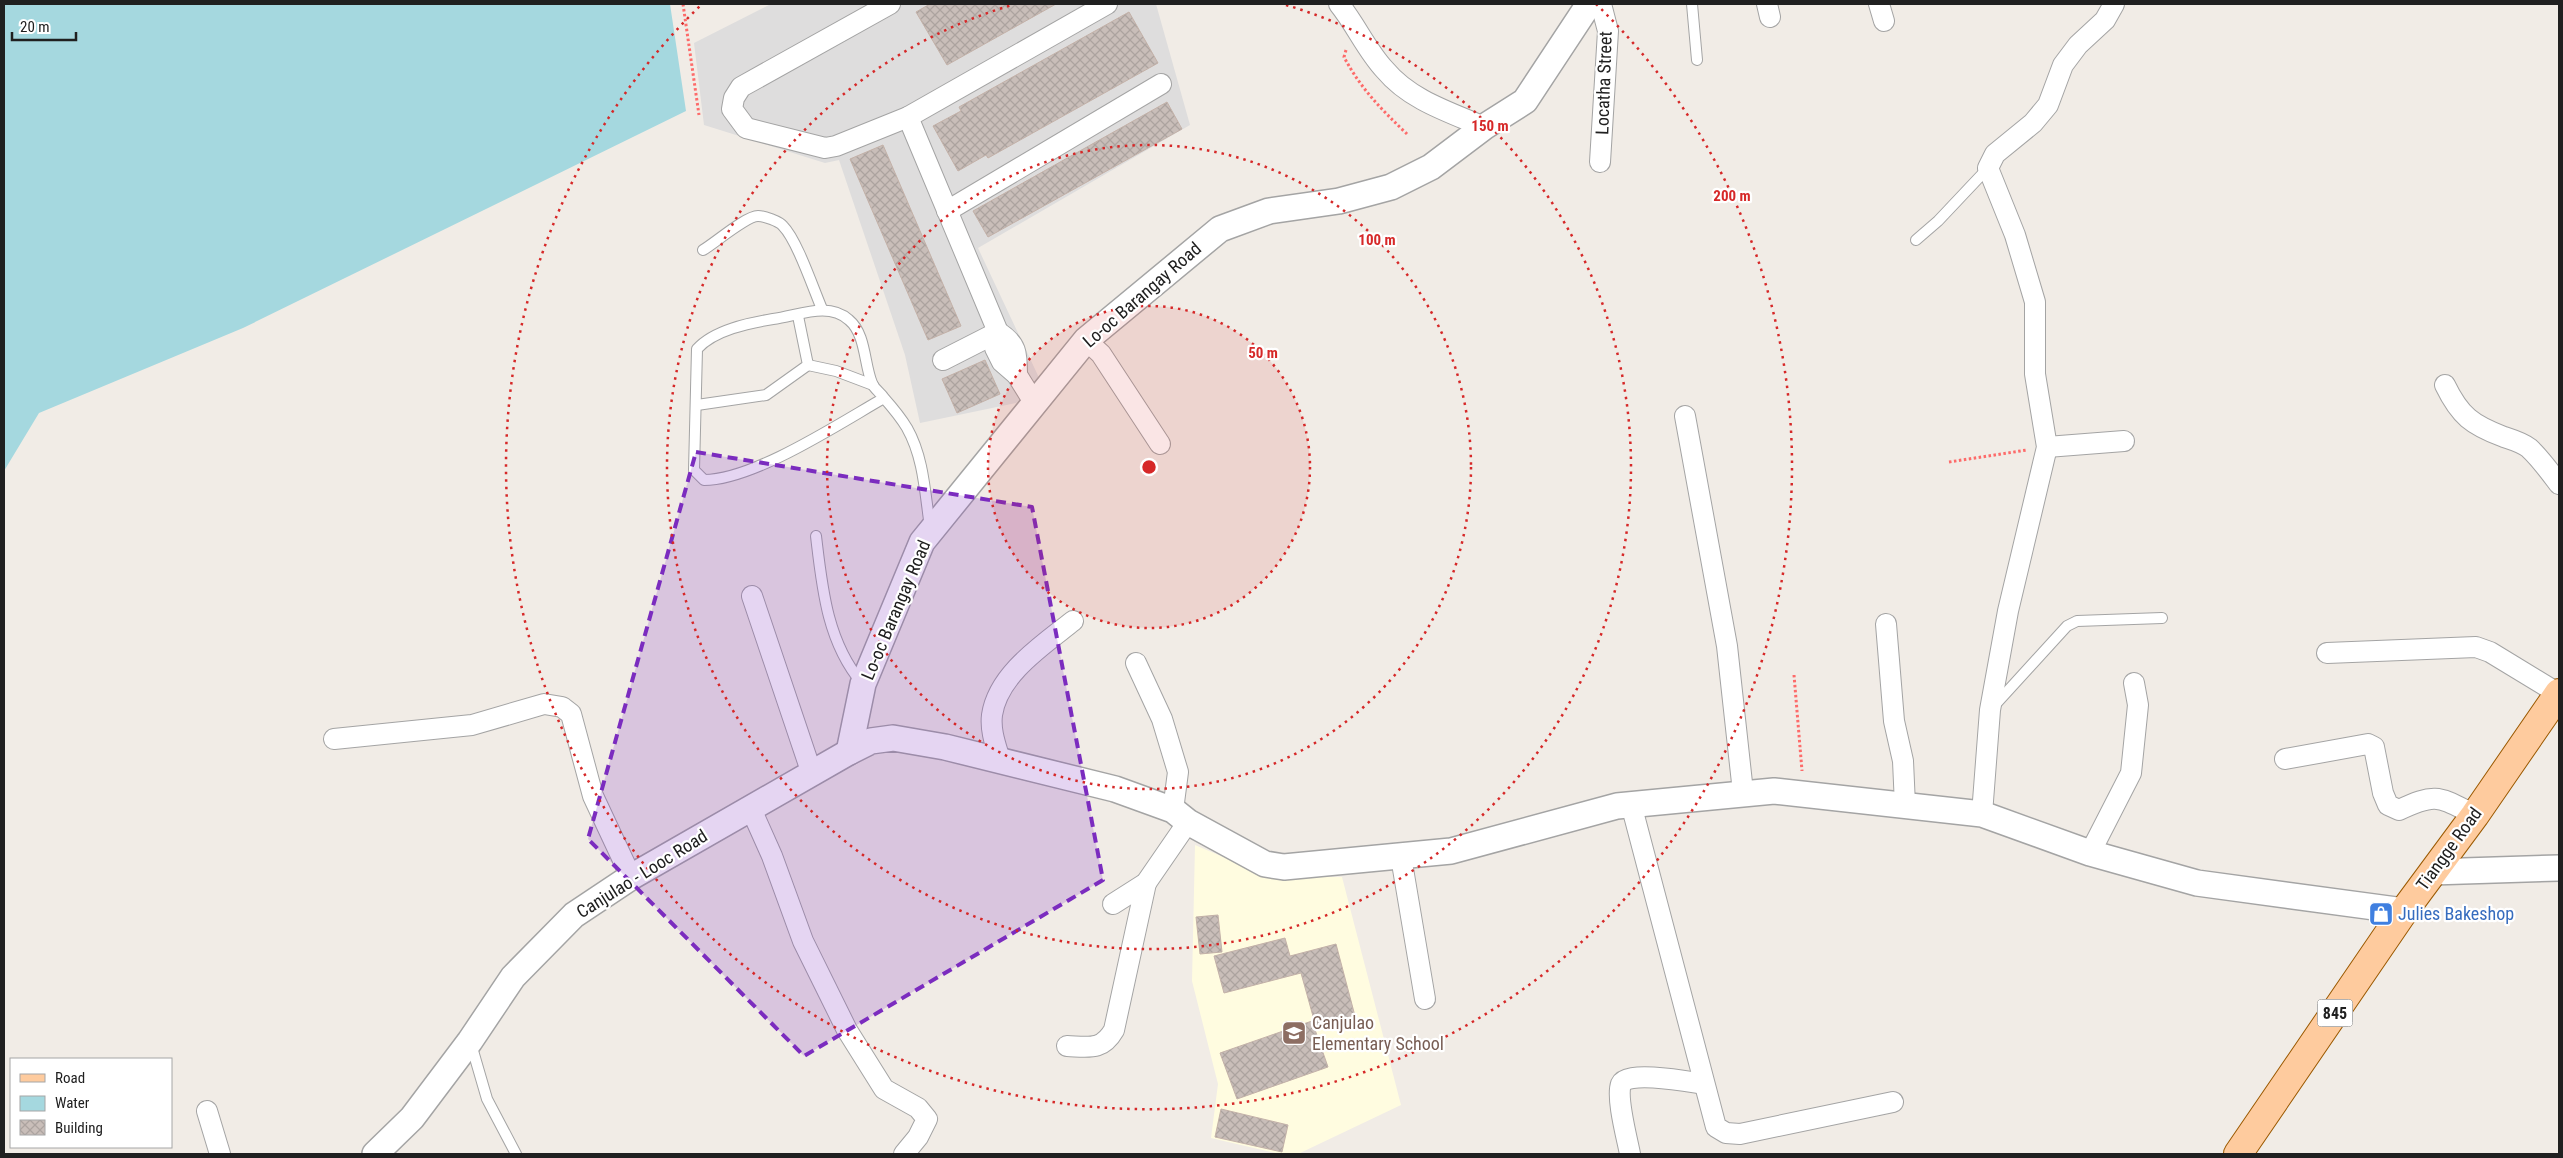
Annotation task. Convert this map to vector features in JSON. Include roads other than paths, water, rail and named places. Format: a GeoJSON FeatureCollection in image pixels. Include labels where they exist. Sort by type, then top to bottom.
{"type":"FeatureCollection","features":[{"type":"Feature","properties":{"kind":"main road","name":"Tiangge Road"},"geometry":{"type":"LineString","coordinates":[[2238,1154],[2404,911],[2475,815],[2559,693]]}},
{"type":"Feature","properties":{"kind":"street"},"geometry":{"type":"LineString","coordinates":[[890,4],[742,87],[734,98],[732,109],[746,128],[825,148],[836,146],[908,117],[1105,4]]}},
{"type":"Feature","properties":{"kind":"street"},"geometry":{"type":"LineString","coordinates":[[1340,4],[1384,70],[1402,87],[1435,107],[1484,126]]}},
{"type":"Feature","properties":{"kind":"street","name":"Lo-oc Barangay Road"},"geometry":{"type":"LineString","coordinates":[[849,752],[863,684],[922,542],[1086,340],[1220,229],[1270,211],[1339,201],[1391,187],[1431,167],[1484,126],[1525,101],[1589,4]]}},
{"type":"Feature","properties":{"kind":"street","name":"Locatha Street"},"geometry":{"type":"LineString","coordinates":[[1600,162],[1608,31],[1601,4]]}},
{"type":"Feature","properties":{"kind":"street"},"geometry":{"type":"LineString","coordinates":[[1982,814],[1990,710],[2008,611],[2047,447],[2035,374],[2035,302],[2015,235],[1988,168],[1995,154],[2033,123],[2048,105],[2063,65],[2078,45],[2105,20],[2114,4]]}},
{"type":"Feature","properties":{"kind":"street"},"geometry":{"type":"LineString","coordinates":[[947,210],[1161,84]]}},
{"type":"Feature","properties":{"kind":"street"},"geometry":{"type":"LineString","coordinates":[[908,117],[998,332],[1011,340],[1017,356],[1017,375],[1035,404]]}},
{"type":"Feature","properties":{"kind":"street"},"geometry":{"type":"LineString","coordinates":[[943,360],[998,332]]}},
{"type":"Feature","properties":{"kind":"street"},"geometry":{"type":"LineString","coordinates":[[1086,340],[1101,354],[1160,444]]}},
{"type":"Feature","properties":{"kind":"street"},"geometry":{"type":"LineString","coordinates":[[2445,385],[2455,406],[2464,416],[2488,431],[2518,441],[2529,448],[2559,484]]}},
{"type":"Feature","properties":{"kind":"street"},"geometry":{"type":"LineString","coordinates":[[1685,416],[1727,646],[1744,792]]}},
{"type":"Feature","properties":{"kind":"street"},"geometry":{"type":"LineString","coordinates":[[2047,447],[2124,441]]}},
{"type":"Feature","properties":{"kind":"street"},"geometry":{"type":"LineString","coordinates":[[752,596],[812,774]]}},
{"type":"Feature","properties":{"kind":"street"},"geometry":{"type":"LineString","coordinates":[[1000,760],[992,736],[992,715],[1006,683],[1034,652],[1073,621]]}},
{"type":"Feature","properties":{"kind":"street"},"geometry":{"type":"LineString","coordinates":[[1886,624],[1894,721],[1903,761],[1905,805]]}},
{"type":"Feature","properties":{"kind":"street"},"geometry":{"type":"LineString","coordinates":[[2327,654],[2476,647],[2490,652],[2559,693]]}},
{"type":"Feature","properties":{"kind":"street"},"geometry":{"type":"LineString","coordinates":[[1067,1046],[1093,1048],[1108,1040],[1114,1030],[1146,884],[1180,816],[1178,772],[1162,719],[1136,663]]}},
{"type":"Feature","properties":{"kind":"street"},"geometry":{"type":"LineString","coordinates":[[2090,853],[2131,773],[2138,705],[2134,683]]}},
{"type":"Feature","properties":{"kind":"street"},"geometry":{"type":"LineString","coordinates":[[334,739],[472,724],[544,704],[562,707],[571,714],[593,796],[631,877]]}},
{"type":"Feature","properties":{"kind":"street","name":"Canjulao - Looc Road"},"geometry":{"type":"LineString","coordinates":[[375,1154],[412,1118],[470,1040],[513,977],[574,915],[631,877],[849,752],[871,741],[893,738],[946,747],[1115,789],[1180,816],[1265,864],[1284,867],[1451,851],[1617,806],[1744,792],[1774,791],[1982,814],[2090,853],[2197,883],[2404,911]]}},
{"type":"Feature","properties":{"kind":"street"},"geometry":{"type":"LineString","coordinates":[[2285,759],[2368,744],[2374,747],[2383,793],[2388,805],[2399,810],[2422,799],[2434,797],[2475,815]]}},
{"type":"Feature","properties":{"kind":"street"},"geometry":{"type":"LineString","coordinates":[[1631,804],[1716,1127],[1733,1134],[1740,1134],[1893,1102]]}},
{"type":"Feature","properties":{"kind":"street"},"geometry":{"type":"LineString","coordinates":[[750,809],[772,856],[804,941],[847,1030],[884,1089],[918,1108],[928,1120],[918,1137],[904,1154]]}},
{"type":"Feature","properties":{"kind":"street"},"geometry":{"type":"LineString","coordinates":[[1402,857],[1425,999]]}},
{"type":"Feature","properties":{"kind":"street"},"geometry":{"type":"LineString","coordinates":[[2432,872],[2559,868]]}},
{"type":"Feature","properties":{"kind":"street"},"geometry":{"type":"LineString","coordinates":[[1113,904],[1146,884]]}},
{"type":"Feature","properties":{"kind":"street"},"geometry":{"type":"LineString","coordinates":[[1630,1154],[1621,1097],[1622,1084],[1627,1078],[1638,1076],[1704,1084]]}},
{"type":"Feature","properties":{"kind":"street"},"geometry":{"type":"LineString","coordinates":[[207,1111],[220,1154]]}},
{"type":"Feature","properties":{"kind":"lane"},"geometry":{"type":"LineString","coordinates":[[1692,4],[1697,60]]}},
{"type":"Feature","properties":{"kind":"lane"},"geometry":{"type":"LineString","coordinates":[[1916,240],[1938,221],[1988,168]]}},
{"type":"Feature","properties":{"kind":"lane"},"geometry":{"type":"LineString","coordinates":[[703,250],[746,220],[758,216],[776,222],[783,226],[792,239],[822,309]]}},
{"type":"Feature","properties":{"kind":"lane"},"geometry":{"type":"LineString","coordinates":[[872,385],[856,328],[848,319],[822,309],[798,316],[752,322],[704,341],[697,349],[695,364],[697,405],[694,470],[704,480],[722,480],[793,450],[884,398]]}},
{"type":"Feature","properties":{"kind":"lane"},"geometry":{"type":"LineString","coordinates":[[798,316],[808,365]]}},
{"type":"Feature","properties":{"kind":"lane"},"geometry":{"type":"LineString","coordinates":[[697,405],[766,396],[808,365],[836,371],[872,385],[906,426],[915,444],[920,460],[931,530]]}},
{"type":"Feature","properties":{"kind":"lane"},"geometry":{"type":"LineString","coordinates":[[816,536],[822,588],[831,625],[853,672],[863,684]]}},
{"type":"Feature","properties":{"kind":"lane"},"geometry":{"type":"LineString","coordinates":[[1990,710],[2066,626],[2077,621],[2162,618]]}},
{"type":"Feature","properties":{"kind":"lane"},"geometry":{"type":"LineString","coordinates":[[470,1040],[487,1099],[516,1154]]}},
{"type":"Feature","properties":{"kind":"water"},"geometry":{"type":"Polygon","coordinates":[[[4,4],[670,4],[686,111],[243,328],[39,413],[4,471],[4,4]]]}},
{"type":"Feature","properties":{"kind":"place","name":"Julies Bakeshop"},"geometry":{"type":"Point","coordinates":[2381,914]}},
{"type":"Feature","properties":{"kind":"place","name":"Canjulao Elementary School"},"geometry":{"type":"Point","coordinates":[1294,1033]}}]}
